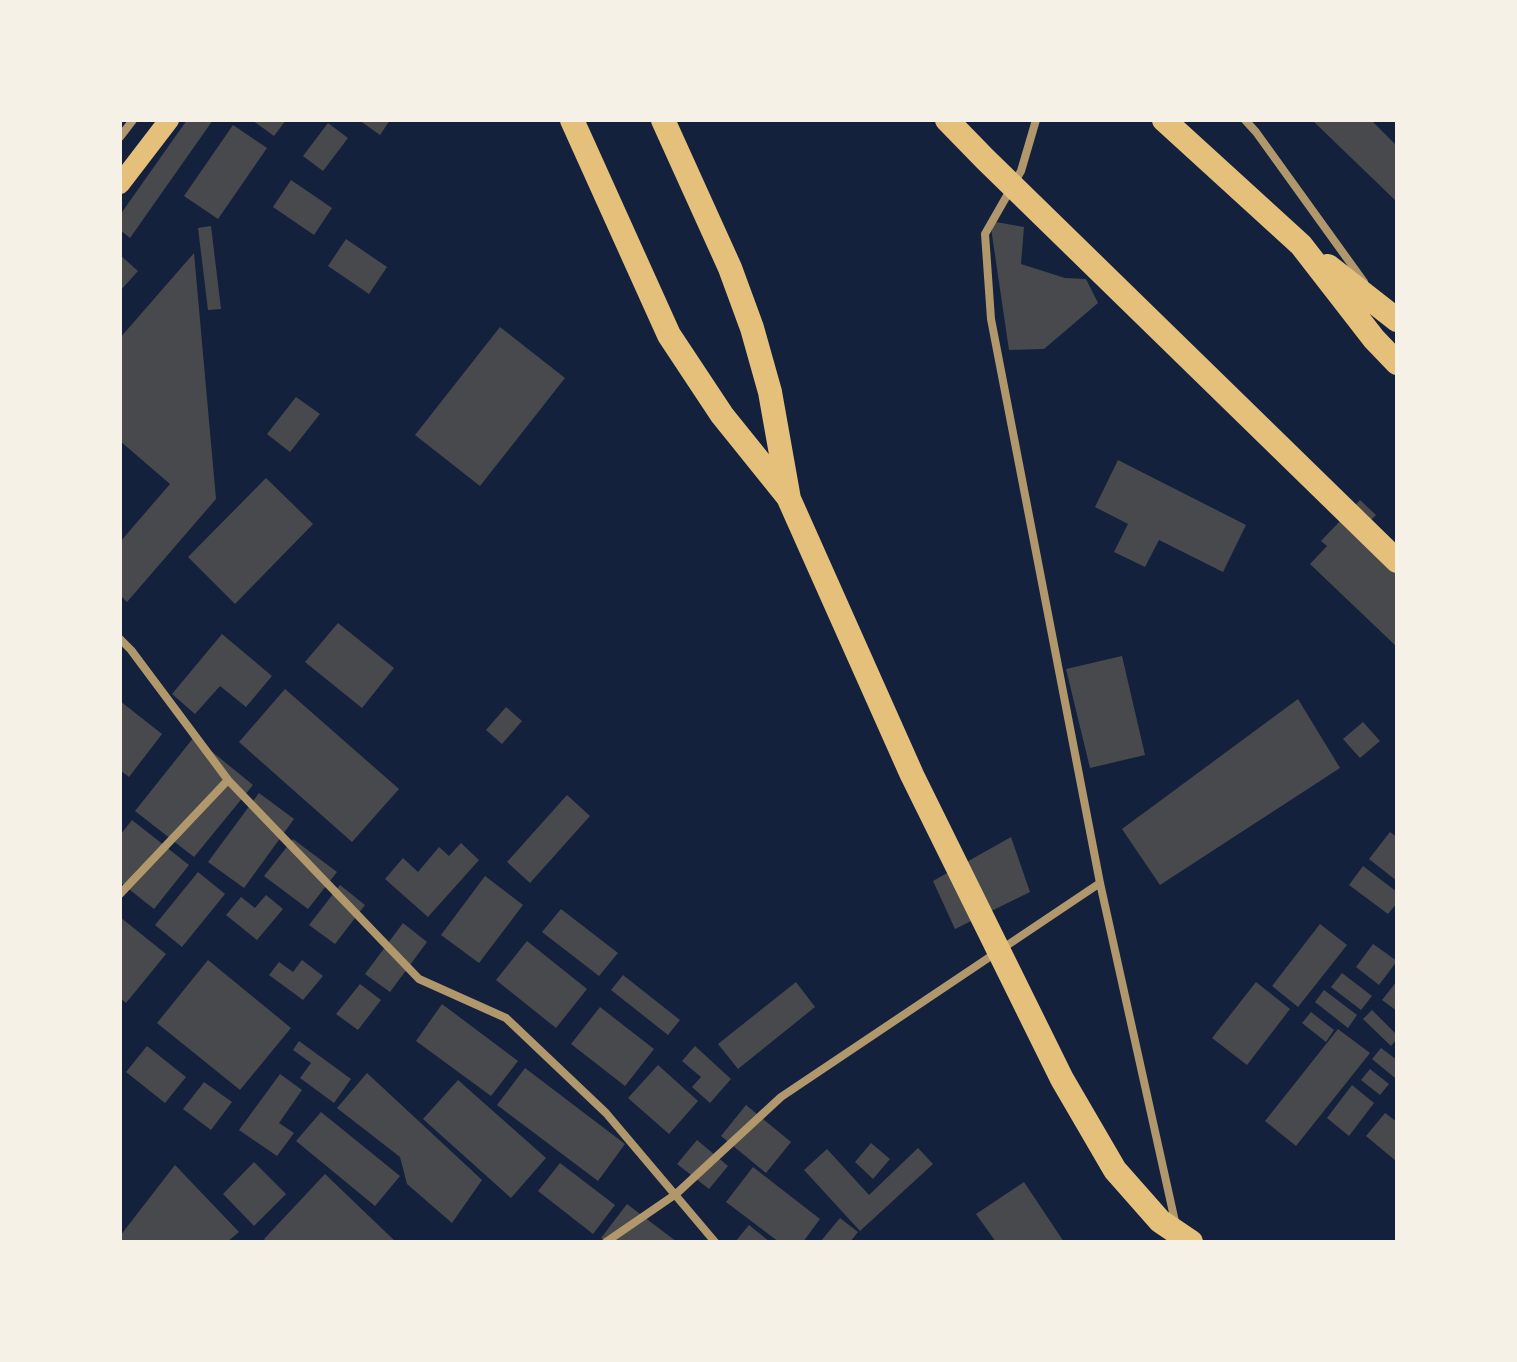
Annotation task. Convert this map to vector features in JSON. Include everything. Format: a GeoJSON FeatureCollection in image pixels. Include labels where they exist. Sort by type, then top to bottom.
{"type":"FeatureCollection","features":[{"type":"Feature","properties":{"kind":"highway"},"geometry":{"type":"LineString","coordinates":[[572,120],[669,335],[722,415],[789,499]]}},
{"type":"Feature","properties":{"kind":"highway"},"geometry":{"type":"LineString","coordinates":[[663,120],[730,268],[752,328],[770,392],[789,499],[912,775],[1062,1079],[1115,1170],[1160,1221],[1191,1242]]}},
{"type":"Feature","properties":{"kind":"highway"},"geometry":{"type":"LineString","coordinates":[[947,120],[1397,561]]}},
{"type":"Feature","properties":{"kind":"highway"},"geometry":{"type":"LineString","coordinates":[[1164,120],[1301,245],[1397,320]]}},
{"type":"Feature","properties":{"kind":"highway"},"geometry":{"type":"LineString","coordinates":[[1301,245],[1374,339],[1397,363]]}},
{"type":"Feature","properties":{"kind":"main road"},"geometry":{"type":"LineString","coordinates":[[120,184],[169,120]]}},
{"type":"Feature","properties":{"kind":"street"},"geometry":{"type":"LineString","coordinates":[[120,137],[133,120]]}},
{"type":"Feature","properties":{"kind":"street"},"geometry":{"type":"LineString","coordinates":[[1036,120],[1021,171],[985,234],[991,319],[1100,883],[1180,1242]]}},
{"type":"Feature","properties":{"kind":"street"},"geometry":{"type":"LineString","coordinates":[[1245,120],[1397,328]]}},
{"type":"Feature","properties":{"kind":"street"},"geometry":{"type":"LineString","coordinates":[[120,639],[228,780],[419,979],[506,1018],[606,1113],[715,1242]]}},
{"type":"Feature","properties":{"kind":"street"},"geometry":{"type":"LineString","coordinates":[[120,894],[228,780]]}},
{"type":"Feature","properties":{"kind":"street"},"geometry":{"type":"LineString","coordinates":[[606,1242],[676,1194],[781,1097],[1100,883]]}},
{"type":"Feature","properties":{"kind":"building"},"geometry":{"type":"Polygon","coordinates":[[[187,120],[213,120],[130,238],[120,230],[120,215],[187,120]]]}},
{"type":"Feature","properties":{"kind":"building"},"geometry":{"type":"Polygon","coordinates":[[[252,120],[286,120],[274,136],[252,120]]]}},
{"type":"Feature","properties":{"kind":"building"},"geometry":{"type":"Polygon","coordinates":[[[359,120],[390,120],[380,135],[359,120]]]}},
{"type":"Feature","properties":{"kind":"building"},"geometry":{"type":"Polygon","coordinates":[[[1312,120],[1371,120],[1397,146],[1397,202],[1312,120]]]}},
{"type":"Feature","properties":{"kind":"building"},"geometry":{"type":"Polygon","coordinates":[[[328,123],[348,138],[323,171],[303,156],[328,123]]]}},
{"type":"Feature","properties":{"kind":"building"},"geometry":{"type":"Polygon","coordinates":[[[233,125],[267,148],[218,219],[184,196],[233,125]]]}},
{"type":"Feature","properties":{"kind":"building"},"geometry":{"type":"Polygon","coordinates":[[[291,180],[332,208],[314,235],[273,207],[291,180]]]}},
{"type":"Feature","properties":{"kind":"building"},"geometry":{"type":"Polygon","coordinates":[[[990,221],[1024,227],[1021,264],[1065,278],[1086,279],[1098,303],[1044,349],[1009,350],[990,221]]]}},
{"type":"Feature","properties":{"kind":"building"},"geometry":{"type":"Polygon","coordinates":[[[211,226],[221,309],[208,310],[198,228],[211,226]]]}},
{"type":"Feature","properties":{"kind":"building"},"geometry":{"type":"Polygon","coordinates":[[[346,239],[387,267],[369,294],[328,266],[346,239]]]}},
{"type":"Feature","properties":{"kind":"building"},"geometry":{"type":"Polygon","coordinates":[[[194,253],[216,499],[127,602],[120,595],[120,542],[170,484],[120,441],[120,338],[194,253]]]}},
{"type":"Feature","properties":{"kind":"building"},"geometry":{"type":"Polygon","coordinates":[[[120,255],[138,271],[120,291],[120,255]]]}},
{"type":"Feature","properties":{"kind":"building"},"geometry":{"type":"Polygon","coordinates":[[[500,327],[565,378],[480,486],[415,435],[500,327]]]}},
{"type":"Feature","properties":{"kind":"building"},"geometry":{"type":"Polygon","coordinates":[[[296,397],[320,414],[290,452],[267,434],[296,397]]]}},
{"type":"Feature","properties":{"kind":"building"},"geometry":{"type":"Polygon","coordinates":[[[1118,460],[1246,525],[1223,572],[1159,540],[1145,567],[1114,552],[1128,524],[1095,507],[1118,460]]]}},
{"type":"Feature","properties":{"kind":"building"},"geometry":{"type":"Polygon","coordinates":[[[266,478],[313,524],[235,604],[188,557],[266,478]]]}},
{"type":"Feature","properties":{"kind":"building"},"geometry":{"type":"Polygon","coordinates":[[[1360,500],[1376,515],[1370,521],[1397,546],[1397,647],[1310,564],[1327,546],[1321,541],[1360,500]]]}},
{"type":"Feature","properties":{"kind":"building"},"geometry":{"type":"Polygon","coordinates":[[[338,623],[394,668],[362,708],[305,662],[338,623]]]}},
{"type":"Feature","properties":{"kind":"building"},"geometry":{"type":"Polygon","coordinates":[[[222,634],[272,676],[246,707],[220,686],[195,714],[172,694],[222,634]]]}},
{"type":"Feature","properties":{"kind":"building"},"geometry":{"type":"Polygon","coordinates":[[[1122,656],[1145,755],[1090,768],[1066,669],[1122,656]]]}},
{"type":"Feature","properties":{"kind":"building"},"geometry":{"type":"Polygon","coordinates":[[[285,689],[399,789],[352,842],[239,742],[285,689]]]}},
{"type":"Feature","properties":{"kind":"building"},"geometry":{"type":"Polygon","coordinates":[[[1298,699],[1340,768],[1160,885],[1122,829],[1298,699]]]}},
{"type":"Feature","properties":{"kind":"building"},"geometry":{"type":"Polygon","coordinates":[[[120,701],[162,734],[129,777],[120,770],[120,701]]]}},
{"type":"Feature","properties":{"kind":"building"},"geometry":{"type":"Polygon","coordinates":[[[506,707],[522,721],[502,744],[486,730],[506,707]]]}},
{"type":"Feature","properties":{"kind":"building"},"geometry":{"type":"Polygon","coordinates":[[[1363,722],[1380,741],[1360,758],[1343,739],[1363,722]]]}},
{"type":"Feature","properties":{"kind":"building"},"geometry":{"type":"Polygon","coordinates":[[[194,737],[253,785],[194,857],[135,811],[194,737]]]}},
{"type":"Feature","properties":{"kind":"building"},"geometry":{"type":"Polygon","coordinates":[[[259,793],[294,819],[244,888],[208,862],[259,793]]]}},
{"type":"Feature","properties":{"kind":"building"},"geometry":{"type":"Polygon","coordinates":[[[567,795],[590,816],[530,883],[507,862],[567,795]]]}},
{"type":"Feature","properties":{"kind":"building"},"geometry":{"type":"Polygon","coordinates":[[[132,820],[189,865],[154,909],[120,882],[120,835],[132,820]]]}},
{"type":"Feature","properties":{"kind":"building"},"geometry":{"type":"Polygon","coordinates":[[[1390,832],[1397,837],[1397,881],[1369,859],[1390,832]]]}},
{"type":"Feature","properties":{"kind":"building"},"geometry":{"type":"Polygon","coordinates":[[[1011,837],[1030,892],[955,929],[933,881],[1011,837]]]}},
{"type":"Feature","properties":{"kind":"building"},"geometry":{"type":"Polygon","coordinates":[[[293,839],[337,872],[308,909],[264,876],[293,839]]]}},
{"type":"Feature","properties":{"kind":"building"},"geometry":{"type":"Polygon","coordinates":[[[461,843],[479,860],[428,917],[385,879],[403,858],[418,872],[439,847],[449,856],[461,843]]]}},
{"type":"Feature","properties":{"kind":"building"},"geometry":{"type":"Polygon","coordinates":[[[1363,866],[1397,892],[1397,903],[1388,914],[1349,885],[1363,866]]]}},
{"type":"Feature","properties":{"kind":"building"},"geometry":{"type":"Polygon","coordinates":[[[198,872],[225,894],[182,947],[155,925],[198,872]]]}},
{"type":"Feature","properties":{"kind":"building"},"geometry":{"type":"Polygon","coordinates":[[[485,876],[523,905],[479,963],[441,935],[485,876]]]}},
{"type":"Feature","properties":{"kind":"building"},"geometry":{"type":"Polygon","coordinates":[[[340,885],[365,905],[335,944],[309,925],[340,885]]]}},
{"type":"Feature","properties":{"kind":"building"},"geometry":{"type":"Polygon","coordinates":[[[266,895],[283,909],[257,940],[226,915],[241,897],[255,908],[266,895]]]}},
{"type":"Feature","properties":{"kind":"building"},"geometry":{"type":"Polygon","coordinates":[[[561,909],[618,953],[599,976],[542,932],[561,909]]]}},
{"type":"Feature","properties":{"kind":"building"},"geometry":{"type":"Polygon","coordinates":[[[120,917],[166,954],[126,1003],[120,998],[120,917]]]}},
{"type":"Feature","properties":{"kind":"building"},"geometry":{"type":"Polygon","coordinates":[[[403,923],[427,942],[390,992],[365,974],[403,923]]]}},
{"type":"Feature","properties":{"kind":"building"},"geometry":{"type":"Polygon","coordinates":[[[1320,924],[1347,945],[1298,1007],[1272,986],[1320,924]]]}},
{"type":"Feature","properties":{"kind":"building"},"geometry":{"type":"Polygon","coordinates":[[[527,941],[587,989],[556,1028],[496,980],[527,941]]]}},
{"type":"Feature","properties":{"kind":"building"},"geometry":{"type":"Polygon","coordinates":[[[1373,944],[1397,961],[1379,985],[1356,967],[1373,944]]]}},
{"type":"Feature","properties":{"kind":"building"},"geometry":{"type":"Polygon","coordinates":[[[208,960],[291,1028],[240,1090],[157,1023],[208,960]]]}},
{"type":"Feature","properties":{"kind":"building"},"geometry":{"type":"Polygon","coordinates":[[[302,960],[323,976],[303,1000],[269,975],[279,962],[293,972],[302,960]]]}},
{"type":"Feature","properties":{"kind":"building"},"geometry":{"type":"Polygon","coordinates":[[[1342,973],[1372,996],[1361,1010],[1331,987],[1342,973]]]}},
{"type":"Feature","properties":{"kind":"building"},"geometry":{"type":"Polygon","coordinates":[[[623,975],[680,1020],[668,1035],[611,990],[623,975]]]}},
{"type":"Feature","properties":{"kind":"building"},"geometry":{"type":"Polygon","coordinates":[[[1397,981],[1397,1011],[1382,1000],[1397,981]]]}},
{"type":"Feature","properties":{"kind":"building"},"geometry":{"type":"Polygon","coordinates":[[[796,982],[815,1007],[738,1069],[718,1044],[796,982]]]}},
{"type":"Feature","properties":{"kind":"building"},"geometry":{"type":"Polygon","coordinates":[[[1256,982],[1290,1009],[1247,1065],[1212,1038],[1256,982]]]}},
{"type":"Feature","properties":{"kind":"building"},"geometry":{"type":"Polygon","coordinates":[[[360,984],[381,1000],[358,1030],[336,1014],[360,984]]]}},
{"type":"Feature","properties":{"kind":"building"},"geometry":{"type":"Polygon","coordinates":[[[1324,990],[1357,1015],[1348,1028],[1315,1002],[1324,990]]]}},
{"type":"Feature","properties":{"kind":"building"},"geometry":{"type":"Polygon","coordinates":[[[442,1004],[518,1061],[491,1096],[416,1041],[442,1004]]]}},
{"type":"Feature","properties":{"kind":"building"},"geometry":{"type":"Polygon","coordinates":[[[600,1007],[654,1049],[625,1086],[571,1044],[600,1007]]]}},
{"type":"Feature","properties":{"kind":"building"},"geometry":{"type":"Polygon","coordinates":[[[1372,1010],[1397,1035],[1391,1046],[1363,1019],[1372,1010]]]}},
{"type":"Feature","properties":{"kind":"building"},"geometry":{"type":"Polygon","coordinates":[[[1311,1012],[1334,1030],[1326,1042],[1302,1023],[1311,1012]]]}},
{"type":"Feature","properties":{"kind":"building"},"geometry":{"type":"Polygon","coordinates":[[[1338,1029],[1370,1053],[1296,1146],[1265,1121],[1338,1029]]]}},
{"type":"Feature","properties":{"kind":"building"},"geometry":{"type":"Polygon","coordinates":[[[299,1041],[351,1079],[334,1103],[300,1078],[311,1063],[293,1050],[299,1041]]]}},
{"type":"Feature","properties":{"kind":"building"},"geometry":{"type":"Polygon","coordinates":[[[147,1046],[186,1077],[165,1103],[126,1072],[147,1046]]]}},
{"type":"Feature","properties":{"kind":"building"},"geometry":{"type":"Polygon","coordinates":[[[695,1046],[731,1079],[710,1103],[692,1087],[701,1077],[682,1061],[695,1046]]]}},
{"type":"Feature","properties":{"kind":"building"},"geometry":{"type":"Polygon","coordinates":[[[1381,1048],[1397,1060],[1395,1078],[1372,1059],[1381,1048]]]}},
{"type":"Feature","properties":{"kind":"building"},"geometry":{"type":"Polygon","coordinates":[[[658,1065],[698,1101],[669,1134],[628,1098],[658,1065]]]}},
{"type":"Feature","properties":{"kind":"building"},"geometry":{"type":"Polygon","coordinates":[[[525,1068],[625,1144],[598,1181],[497,1105],[525,1068]]]}},
{"type":"Feature","properties":{"kind":"building"},"geometry":{"type":"Polygon","coordinates":[[[1370,1069],[1389,1084],[1380,1095],[1361,1080],[1370,1069]]]}},
{"type":"Feature","properties":{"kind":"building"},"geometry":{"type":"Polygon","coordinates":[[[367,1073],[482,1180],[452,1223],[407,1184],[400,1157],[337,1108],[367,1073]]]}},
{"type":"Feature","properties":{"kind":"building"},"geometry":{"type":"Polygon","coordinates":[[[280,1074],[302,1090],[279,1123],[294,1133],[277,1156],[239,1130],[280,1074]]]}},
{"type":"Feature","properties":{"kind":"building"},"geometry":{"type":"Polygon","coordinates":[[[458,1080],[546,1158],[511,1198],[423,1119],[458,1080]]]}},
{"type":"Feature","properties":{"kind":"building"},"geometry":{"type":"Polygon","coordinates":[[[204,1082],[232,1102],[211,1130],[183,1109],[204,1082]]]}},
{"type":"Feature","properties":{"kind":"building"},"geometry":{"type":"Polygon","coordinates":[[[1352,1085],[1374,1103],[1349,1136],[1327,1118],[1352,1085]]]}},
{"type":"Feature","properties":{"kind":"building"},"geometry":{"type":"Polygon","coordinates":[[[746,1105],[791,1142],[766,1173],[721,1136],[746,1105]]]}},
{"type":"Feature","properties":{"kind":"building"},"geometry":{"type":"Polygon","coordinates":[[[321,1112],[400,1176],[375,1206],[296,1141],[321,1112]]]}},
{"type":"Feature","properties":{"kind":"building"},"geometry":{"type":"Polygon","coordinates":[[[1385,1113],[1397,1122],[1396,1161],[1366,1136],[1385,1113]]]}},
{"type":"Feature","properties":{"kind":"building"},"geometry":{"type":"Polygon","coordinates":[[[697,1140],[728,1166],[709,1189],[677,1164],[697,1140]]]}},
{"type":"Feature","properties":{"kind":"building"},"geometry":{"type":"Polygon","coordinates":[[[871,1143],[890,1159],[873,1179],[855,1162],[871,1143]]]}},
{"type":"Feature","properties":{"kind":"building"},"geometry":{"type":"Polygon","coordinates":[[[918,1148],[933,1164],[860,1231],[804,1170],[827,1149],[869,1195],[918,1148]]]}},
{"type":"Feature","properties":{"kind":"building"},"geometry":{"type":"Polygon","coordinates":[[[254,1162],[286,1194],[254,1226],[223,1194],[254,1162]]]}},
{"type":"Feature","properties":{"kind":"building"},"geometry":{"type":"Polygon","coordinates":[[[560,1163],[615,1205],[593,1234],[538,1191],[560,1163]]]}},
{"type":"Feature","properties":{"kind":"building"},"geometry":{"type":"Polygon","coordinates":[[[175,1165],[239,1232],[227,1242],[120,1242],[120,1236],[175,1165]]]}},
{"type":"Feature","properties":{"kind":"building"},"geometry":{"type":"Polygon","coordinates":[[[753,1167],[820,1219],[803,1242],[779,1242],[726,1202],[753,1167]]]}},
{"type":"Feature","properties":{"kind":"building"},"geometry":{"type":"Polygon","coordinates":[[[325,1174],[396,1242],[267,1242],[264,1239],[325,1174]]]}},
{"type":"Feature","properties":{"kind":"building"},"geometry":{"type":"Polygon","coordinates":[[[1024,1182],[1064,1242],[996,1242],[976,1214],[1024,1182]]]}},
{"type":"Feature","properties":{"kind":"building"},"geometry":{"type":"Polygon","coordinates":[[[627,1204],[677,1242],[607,1242],[601,1238],[627,1204]]]}},
{"type":"Feature","properties":{"kind":"building"},"geometry":{"type":"Polygon","coordinates":[[[840,1218],[858,1232],[850,1242],[820,1242],[840,1218]]]}},
{"type":"Feature","properties":{"kind":"building"},"geometry":{"type":"Polygon","coordinates":[[[749,1225],[770,1242],[735,1242],[749,1225]]]}}]}
